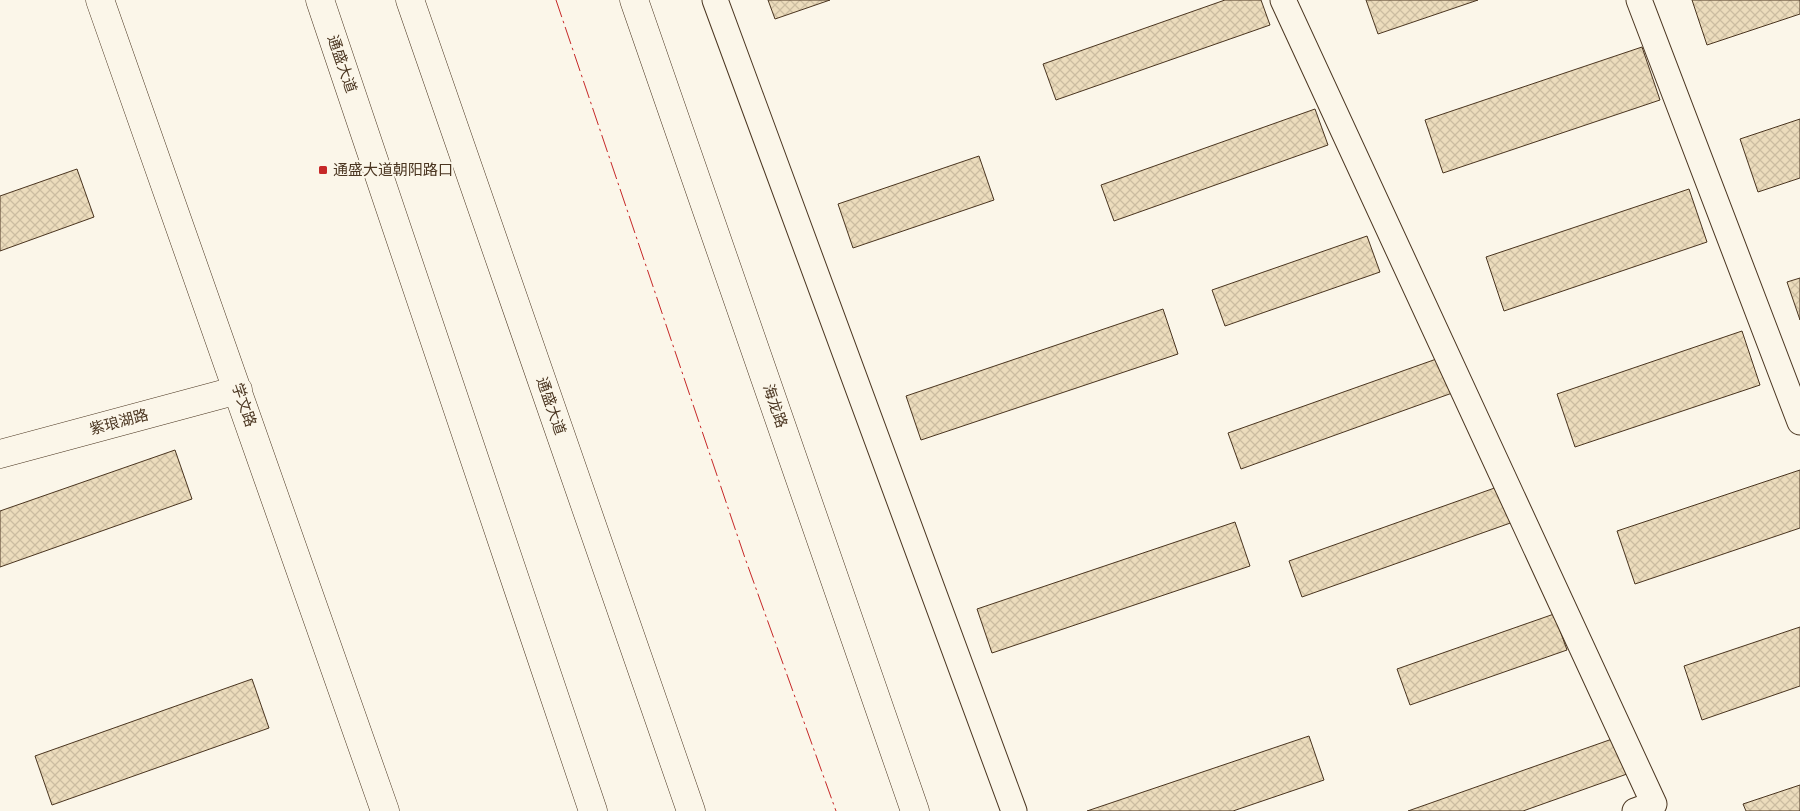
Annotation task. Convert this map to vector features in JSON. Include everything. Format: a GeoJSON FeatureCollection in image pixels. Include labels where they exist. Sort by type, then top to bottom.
{"type":"FeatureCollection","features":[{"type":"Feature","properties":{"kind":"street","name":"学文路"},"geometry":{"type":"LineString","coordinates":[[100,0],[385,811]]}},
{"type":"Feature","properties":{"kind":"street","name":"通盛大道"},"geometry":{"type":"LineString","coordinates":[[320,0],[593,811]]}},
{"type":"Feature","properties":{"kind":"street","name":"通盛大道"},"geometry":{"type":"LineString","coordinates":[[410,0],[692,811]]}},
{"type":"Feature","properties":{"kind":"street","name":"海龙路"},"geometry":{"type":"LineString","coordinates":[[634,0],[916,811]]}},
{"type":"Feature","properties":{"kind":"street"},"geometry":{"type":"LineString","coordinates":[[715,0],[1014,811]]}},
{"type":"Feature","properties":{"kind":"street"},"geometry":{"type":"LineString","coordinates":[[1283,0],[1654,804],[1635,811]]}},
{"type":"Feature","properties":{"kind":"street"},"geometry":{"type":"LineString","coordinates":[[1639,0],[1800,422]]}},
{"type":"Feature","properties":{"kind":"street","name":"紫琅湖路"},"geometry":{"type":"LineString","coordinates":[[0,454],[238,390]]}},
{"type":"Feature","properties":{"kind":"building"},"geometry":{"type":"Polygon","coordinates":[[[768,0],[830,0],[775,19],[768,0]]]}},
{"type":"Feature","properties":{"kind":"building"},"geometry":{"type":"Polygon","coordinates":[[[1225,0],[1261,0],[1270,25],[1056,100],[1043,64],[1225,0]]]}},
{"type":"Feature","properties":{"kind":"building"},"geometry":{"type":"Polygon","coordinates":[[[1366,0],[1478,0],[1378,34],[1366,0]]]}},
{"type":"Feature","properties":{"kind":"building"},"geometry":{"type":"Polygon","coordinates":[[[1692,0],[1800,0],[1800,14],[1707,45],[1692,0]]]}},
{"type":"Feature","properties":{"kind":"building"},"geometry":{"type":"Polygon","coordinates":[[[1642,47],[1660,100],[1443,173],[1425,120],[1642,47]]]}},
{"type":"Feature","properties":{"kind":"building"},"geometry":{"type":"Polygon","coordinates":[[[1315,109],[1328,145],[1114,221],[1101,185],[1315,109]]]}},
{"type":"Feature","properties":{"kind":"building"},"geometry":{"type":"Polygon","coordinates":[[[1800,119],[1800,178],[1758,192],[1740,139],[1800,119]]]}},
{"type":"Feature","properties":{"kind":"building"},"geometry":{"type":"Polygon","coordinates":[[[979,156],[994,200],[853,248],[838,204],[979,156]]]}},
{"type":"Feature","properties":{"kind":"building"},"geometry":{"type":"Polygon","coordinates":[[[77,169],[94,217],[0,251],[0,196],[77,169]]]}},
{"type":"Feature","properties":{"kind":"building"},"geometry":{"type":"Polygon","coordinates":[[[1689,189],[1707,242],[1504,311],[1486,257],[1689,189]]]}},
{"type":"Feature","properties":{"kind":"building"},"geometry":{"type":"Polygon","coordinates":[[[1367,236],[1380,272],[1225,326],[1212,290],[1367,236]]]}},
{"type":"Feature","properties":{"kind":"building"},"geometry":{"type":"Polygon","coordinates":[[[1800,278],[1800,320],[1787,282],[1800,278]]]}},
{"type":"Feature","properties":{"kind":"building"},"geometry":{"type":"Polygon","coordinates":[[[1163,309],[1178,354],[921,440],[906,396],[1163,309]]]}},
{"type":"Feature","properties":{"kind":"building"},"geometry":{"type":"Polygon","coordinates":[[[1742,331],[1760,385],[1575,447],[1557,394],[1742,331]]]}},
{"type":"Feature","properties":{"kind":"building"},"geometry":{"type":"Polygon","coordinates":[[[1442,357],[1455,392],[1241,469],[1228,433],[1442,357]]]}},
{"type":"Feature","properties":{"kind":"building"},"geometry":{"type":"Polygon","coordinates":[[[175,450],[192,499],[0,567],[0,511],[175,450]]]}},
{"type":"Feature","properties":{"kind":"building"},"geometry":{"type":"Polygon","coordinates":[[[1800,470],[1800,528],[1635,584],[1617,531],[1800,470]]]}},
{"type":"Feature","properties":{"kind":"building"},"geometry":{"type":"Polygon","coordinates":[[[1503,485],[1516,521],[1302,597],[1289,561],[1503,485]]]}},
{"type":"Feature","properties":{"kind":"building"},"geometry":{"type":"Polygon","coordinates":[[[1235,522],[1250,566],[992,653],[977,609],[1235,522]]]}},
{"type":"Feature","properties":{"kind":"building"},"geometry":{"type":"Polygon","coordinates":[[[1554,614],[1567,650],[1410,705],[1397,669],[1554,614]]]}},
{"type":"Feature","properties":{"kind":"building"},"geometry":{"type":"Polygon","coordinates":[[[1800,627],[1800,686],[1702,720],[1684,666],[1800,627]]]}},
{"type":"Feature","properties":{"kind":"building"},"geometry":{"type":"Polygon","coordinates":[[[252,679],[269,728],[52,805],[35,756],[252,679]]]}},
{"type":"Feature","properties":{"kind":"building"},"geometry":{"type":"Polygon","coordinates":[[[1309,736],[1324,780],[1233,811],[1087,811],[1309,736]]]}},
{"type":"Feature","properties":{"kind":"building"},"geometry":{"type":"Polygon","coordinates":[[[1615,738],[1627,774],[1523,811],[1408,811],[1615,738]]]}},
{"type":"Feature","properties":{"kind":"building"},"geometry":{"type":"Polygon","coordinates":[[[1800,785],[1800,811],[1746,811],[1743,804],[1800,785]]]}},
{"type":"Feature","properties":{"kind":"power"},"geometry":{"type":"LineString","coordinates":[[556,0],[745,558],[836,811]]}},
{"type":"Feature","properties":{"kind":"place","name":"通盛大道朝阳路口"},"geometry":{"type":"Point","coordinates":[323,170]}}]}
